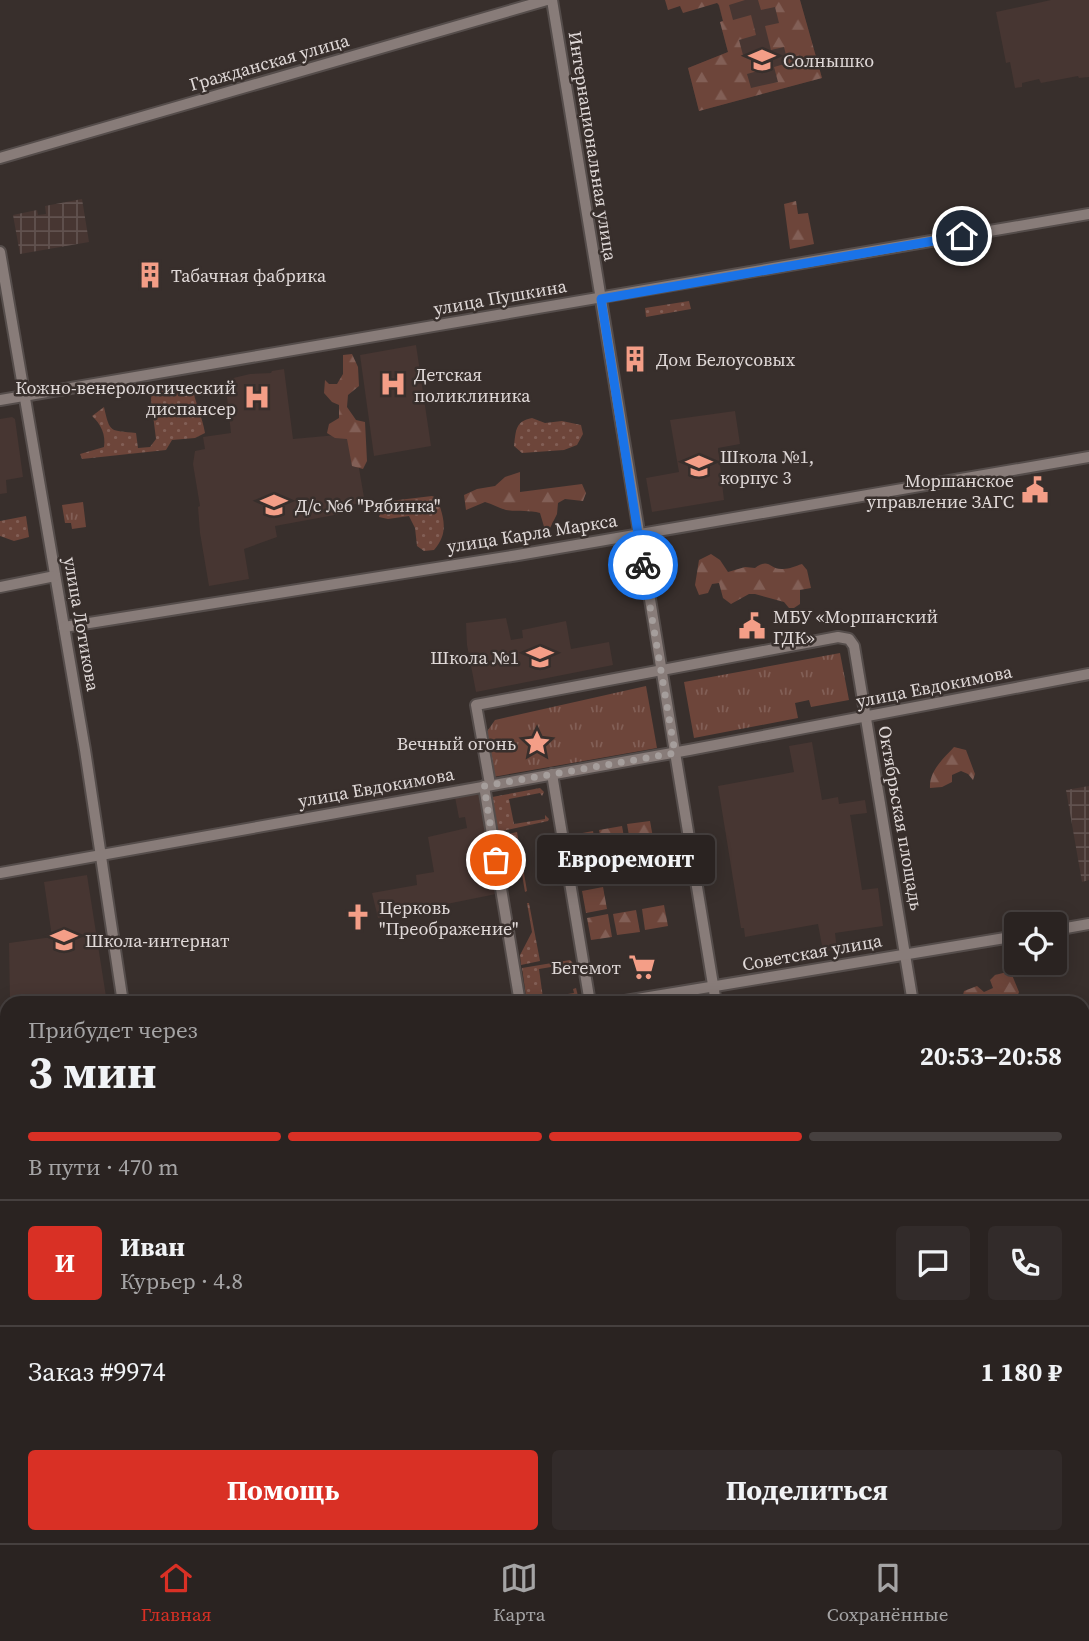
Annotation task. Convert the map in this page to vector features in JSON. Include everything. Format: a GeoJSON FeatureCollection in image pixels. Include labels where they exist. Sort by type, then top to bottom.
{"type":"FeatureCollection","features":[{"type":"Feature","properties":{"kind":"street","name":"Гражданская улица"},"geometry":{"type":"LineString","coordinates":[[0,158],[549,0]]}},
{"type":"Feature","properties":{"kind":"street","name":"Интернациональная улица"},"geometry":{"type":"LineString","coordinates":[[549,0],[601,299],[715,996]]}},
{"type":"Feature","properties":{"kind":"street","name":"улица Пушкина"},"geometry":{"type":"LineString","coordinates":[[0,400],[1089,214]]}},
{"type":"Feature","properties":{"kind":"street","name":"улица Лотикова"},"geometry":{"type":"LineString","coordinates":[[0,252],[64,627],[122,996]]}},
{"type":"Feature","properties":{"kind":"street","name":"улица Карла Маркса"},"geometry":{"type":"LineString","coordinates":[[64,627],[518,555],[1089,457]]}},
{"type":"Feature","properties":{"kind":"street"},"geometry":{"type":"LineString","coordinates":[[0,586],[55,576]]}},
{"type":"Feature","properties":{"kind":"street","name":"Октябрьская площадь"},"geometry":{"type":"LineString","coordinates":[[519,996],[476,705],[838,637],[849,639],[854,646],[913,996]]}},
{"type":"Feature","properties":{"kind":"street","name":"улица Евдокимова"},"geometry":{"type":"LineString","coordinates":[[0,873],[675,753],[1089,674]]}},
{"type":"Feature","properties":{"kind":"street"},"geometry":{"type":"LineString","coordinates":[[552,774],[589,996]]}},
{"type":"Feature","properties":{"kind":"street"},"geometry":{"type":"LineString","coordinates":[[1067,928],[1089,924]]}},
{"type":"Feature","properties":{"kind":"street","name":"Советская улица"},"geometry":{"type":"LineString","coordinates":[[654,996],[1004,938]]}},
{"type":"Feature","properties":{"kind":"shaded area","name":"Солнышко"},"geometry":{"type":"Polygon","coordinates":[[[717,0],[800,0],[822,78],[699,111],[688,68],[728,52],[717,0]]]}},
{"type":"Feature","properties":{"kind":"shaded area"},"geometry":{"type":"Polygon","coordinates":[[[1051,0],[1089,0],[1089,77],[1078,76],[1041,83],[1039,79],[1022,83],[1022,87],[1015,88],[1010,62],[1006,63],[996,12],[1051,0]]]}},
{"type":"Feature","properties":{"kind":"shaded area"},"geometry":{"type":"Polygon","coordinates":[[[82,199],[89,242],[20,254],[13,215],[37,210],[38,215],[46,214],[45,206],[82,199]]]}},
{"type":"Feature","properties":{"kind":"shaded area","name":"Детская поликлиника"},"geometry":{"type":"Polygon","coordinates":[[[416,345],[431,446],[374,456],[360,355],[416,345]]]}},
{"type":"Feature","properties":{"kind":"shaded area","name":"Д/с №6 \"Рябинка\""},"geometry":{"type":"Polygon","coordinates":[[[284,369],[293,439],[348,434],[355,445],[365,503],[339,506],[340,514],[275,526],[277,537],[244,549],[249,579],[209,586],[200,533],[200,506],[193,464],[195,451],[205,449],[203,437],[231,433],[225,380],[284,369]]]}},
{"type":"Feature","properties":{"kind":"shaded area","name":"Школа №1, корпус 3"},"geometry":{"type":"Polygon","coordinates":[[[735,411],[740,444],[718,448],[724,500],[652,512],[646,478],[679,472],[670,420],[735,411]]]}},
{"type":"Feature","properties":{"kind":"shaded area"},"geometry":{"type":"Polygon","coordinates":[[[0,419],[15,419],[23,477],[6,480],[7,493],[0,494],[0,419]]]}},
{"type":"Feature","properties":{"kind":"shaded area","name":"Школа №1"},"geometry":{"type":"Polygon","coordinates":[[[506,618],[511,640],[523,638],[522,630],[566,621],[571,649],[609,642],[613,665],[476,692],[467,645],[466,623],[506,618]]]}},
{"type":"Feature","properties":{"kind":"shaded area"},"geometry":{"type":"Polygon","coordinates":[[[812,742],[822,800],[838,797],[839,804],[865,800],[867,813],[850,815],[862,890],[878,888],[883,926],[835,933],[837,950],[823,951],[818,924],[745,937],[744,928],[741,928],[718,786],[794,772],[789,746],[812,742]]]}},
{"type":"Feature","properties":{"kind":"shaded area"},"geometry":{"type":"Polygon","coordinates":[[[1089,786],[1089,880],[1082,882],[1066,790],[1089,786]]]}},
{"type":"Feature","properties":{"kind":"shaded area"},"geometry":{"type":"Polygon","coordinates":[[[476,793],[480,797],[496,894],[378,918],[372,893],[417,885],[416,875],[434,872],[428,837],[467,828],[465,817],[459,818],[455,797],[476,793]]]}},
{"type":"Feature","properties":{"kind":"shaded area","name":"Школа-интернат"},"geometry":{"type":"Polygon","coordinates":[[[87,875],[106,996],[10,996],[9,943],[52,937],[44,882],[87,875]]]}},
{"type":"Feature","properties":{"kind":"green space","name":"Солнышко"},"geometry":{"type":"Polygon","coordinates":[[[665,0],[745,0],[729,5],[733,20],[751,15],[756,35],[739,40],[743,55],[760,51],[765,69],[747,74],[751,88],[778,82],[774,67],[788,63],[784,47],[771,50],[765,26],[779,23],[775,7],[761,10],[758,0],[800,0],[822,78],[699,111],[688,68],[728,52],[720,22],[723,21],[719,5],[717,3],[683,13],[680,6],[668,10],[665,0]]]}},
{"type":"Feature","properties":{"kind":"green space"},"geometry":{"type":"Polygon","coordinates":[[[796,201],[798,214],[808,213],[814,244],[790,249],[784,204],[796,201]]]}},
{"type":"Feature","properties":{"kind":"green space"},"geometry":{"type":"Polygon","coordinates":[[[689,301],[691,309],[646,317],[645,308],[689,301]]]}},
{"type":"Feature","properties":{"kind":"green space"},"geometry":{"type":"Polygon","coordinates":[[[352,354],[358,367],[359,386],[348,395],[347,407],[356,420],[365,422],[367,461],[363,469],[352,466],[347,439],[335,438],[327,433],[329,424],[339,418],[339,405],[324,393],[325,380],[329,384],[337,384],[343,374],[343,355],[352,354]]]}},
{"type":"Feature","properties":{"kind":"green space"},"geometry":{"type":"Polygon","coordinates":[[[192,385],[205,433],[195,438],[172,440],[166,450],[82,459],[80,454],[104,447],[102,430],[92,416],[104,407],[112,429],[136,433],[138,448],[150,447],[156,439],[152,391],[192,385]]]}},
{"type":"Feature","properties":{"kind":"green space"},"geometry":{"type":"Polygon","coordinates":[[[532,418],[545,423],[562,421],[581,425],[583,434],[577,445],[564,450],[522,453],[514,446],[516,431],[519,424],[532,418]]]}},
{"type":"Feature","properties":{"kind":"green space"},"geometry":{"type":"Polygon","coordinates":[[[520,472],[520,492],[582,484],[586,493],[583,501],[565,499],[558,503],[557,514],[550,528],[545,530],[540,513],[506,510],[485,502],[466,510],[464,495],[477,489],[495,486],[505,477],[520,472]]]}},
{"type":"Feature","properties":{"kind":"green space"},"geometry":{"type":"Polygon","coordinates":[[[432,496],[437,498],[444,525],[442,538],[434,550],[424,551],[417,546],[415,528],[409,516],[388,519],[379,517],[382,507],[390,501],[432,496]]]}},
{"type":"Feature","properties":{"kind":"green space"},"geometry":{"type":"Polygon","coordinates":[[[83,502],[86,527],[72,529],[71,523],[65,523],[62,505],[83,502]]]}},
{"type":"Feature","properties":{"kind":"green space"},"geometry":{"type":"Polygon","coordinates":[[[26,516],[29,537],[14,541],[0,536],[0,521],[26,516]]]}},
{"type":"Feature","properties":{"kind":"green space"},"geometry":{"type":"Polygon","coordinates":[[[711,554],[720,560],[728,572],[764,564],[783,569],[802,564],[807,570],[811,588],[800,590],[800,604],[794,608],[789,608],[784,602],[755,594],[749,594],[731,604],[723,598],[719,583],[712,584],[708,593],[699,595],[695,585],[699,560],[711,554]]]}},
{"type":"Feature","properties":{"kind":"green space"},"geometry":{"type":"Polygon","coordinates":[[[840,653],[849,700],[811,707],[809,700],[795,703],[798,718],[694,738],[684,682],[840,653]]]}},
{"type":"Feature","properties":{"kind":"green space"},"geometry":{"type":"Polygon","coordinates":[[[646,686],[657,748],[493,777],[486,733],[495,720],[646,686]]]}},
{"type":"Feature","properties":{"kind":"green space"},"geometry":{"type":"Polygon","coordinates":[[[954,747],[966,750],[975,774],[973,780],[961,771],[952,775],[952,782],[942,787],[930,788],[934,771],[954,747]]]}},
{"type":"Feature","properties":{"kind":"green space"},"geometry":{"type":"Polygon","coordinates":[[[540,788],[544,792],[542,796],[540,793],[509,799],[514,824],[545,819],[545,815],[548,821],[498,832],[492,797],[540,788]]]}},
{"type":"Feature","properties":{"kind":"green space"},"geometry":{"type":"Polygon","coordinates":[[[650,821],[654,843],[631,847],[627,824],[650,821]]]}},
{"type":"Feature","properties":{"kind":"green space"},"geometry":{"type":"Polygon","coordinates":[[[622,826],[626,848],[603,852],[599,830],[622,826]]]}},
{"type":"Feature","properties":{"kind":"green space"},"geometry":{"type":"Polygon","coordinates":[[[593,831],[597,853],[576,856],[572,835],[593,831]]]}},
{"type":"Feature","properties":{"kind":"green space"},"geometry":{"type":"Polygon","coordinates":[[[517,832],[527,891],[525,892],[520,862],[501,846],[499,836],[517,832]]]}},
{"type":"Feature","properties":{"kind":"green space"},"geometry":{"type":"Polygon","coordinates":[[[598,858],[602,880],[581,884],[577,862],[598,858]]]}},
{"type":"Feature","properties":{"kind":"green space"},"geometry":{"type":"Polygon","coordinates":[[[603,887],[607,909],[586,913],[582,891],[603,887]]]}},
{"type":"Feature","properties":{"kind":"green space"},"geometry":{"type":"Polygon","coordinates":[[[527,903],[540,961],[521,965],[520,955],[532,932],[527,903]]]}},
{"type":"Feature","properties":{"kind":"green space"},"geometry":{"type":"Polygon","coordinates":[[[664,905],[668,926],[645,930],[642,909],[664,905]]]}},
{"type":"Feature","properties":{"kind":"green space"},"geometry":{"type":"Polygon","coordinates":[[[636,910],[640,932],[617,935],[613,914],[636,910]]]}},
{"type":"Feature","properties":{"kind":"green space"},"geometry":{"type":"Polygon","coordinates":[[[608,914],[612,937],[591,940],[587,918],[608,914]]]}},
{"type":"Feature","properties":{"kind":"green space"},"geometry":{"type":"Polygon","coordinates":[[[570,960],[574,964],[572,968],[569,964],[539,969],[543,996],[526,996],[522,968],[570,960]]]}},
{"type":"Feature","properties":{"kind":"green space"},"geometry":{"type":"Polygon","coordinates":[[[1004,973],[1004,975],[1012,975],[1019,992],[1018,996],[963,996],[964,991],[977,986],[984,992],[993,988],[990,980],[995,975],[1004,973]]]}},
{"type":"Feature","properties":{"kind":"green space"},"geometry":{"type":"Polygon","coordinates":[[[576,988],[578,996],[555,996],[574,993],[573,989],[576,988]]]}},
{"type":"Feature","properties":{"kind":"way so far"},"geometry":{"type":"LineString","coordinates":[[496,860],[484,786],[675,753],[643,565]]}},
{"type":"Feature","properties":{"kind":"place","name":"Солнышко"},"geometry":{"type":"Point","coordinates":[762,60]}},
{"type":"Feature","properties":{"kind":"place","name":"Табачная фабрика"},"geometry":{"type":"Point","coordinates":[150,275]}},
{"type":"Feature","properties":{"kind":"place","name":"Дом Белоусовых"},"geometry":{"type":"Point","coordinates":[635,359]}},
{"type":"Feature","properties":{"kind":"place","name":"Детская поликлиника"},"geometry":{"type":"Point","coordinates":[393,384]}},
{"type":"Feature","properties":{"kind":"place","name":"Кожно-венерологический диспансер"},"geometry":{"type":"Point","coordinates":[257,397]}},
{"type":"Feature","properties":{"kind":"place","name":"Школа №1, корпус 3"},"geometry":{"type":"Point","coordinates":[699,466]}},
{"type":"Feature","properties":{"kind":"place","name":"Моршанское управление ЗАГС"},"geometry":{"type":"Point","coordinates":[1035,490]}},
{"type":"Feature","properties":{"kind":"place","name":"Д/с №6 \"Рябинка\""},"geometry":{"type":"Point","coordinates":[274,505]}},
{"type":"Feature","properties":{"kind":"place","name":"МБУ «Моршанский ГДК»"},"geometry":{"type":"Point","coordinates":[752,626]}},
{"type":"Feature","properties":{"kind":"place","name":"Школа №1"},"geometry":{"type":"Point","coordinates":[540,657]}},
{"type":"Feature","properties":{"kind":"place","name":"Вечный огонь"},"geometry":{"type":"Point","coordinates":[537,743]}},
{"type":"Feature","properties":{"kind":"place","name":"Евроремонт"},"geometry":{"type":"Point","coordinates":[496,860]}},
{"type":"Feature","properties":{"kind":"place","name":"Церковь \"Преображение\""},"geometry":{"type":"Point","coordinates":[358,917]}},
{"type":"Feature","properties":{"kind":"place","name":"Школа-интернат"},"geometry":{"type":"Point","coordinates":[64,940]}},
{"type":"Feature","properties":{"kind":"place","name":"Бегемот"},"geometry":{"type":"Point","coordinates":[642,967]}},
{"type":"Feature","properties":{"kind":"route"},"geometry":{"type":"LineString","coordinates":[[643,565],[601,299],[962,236]]}}]}
